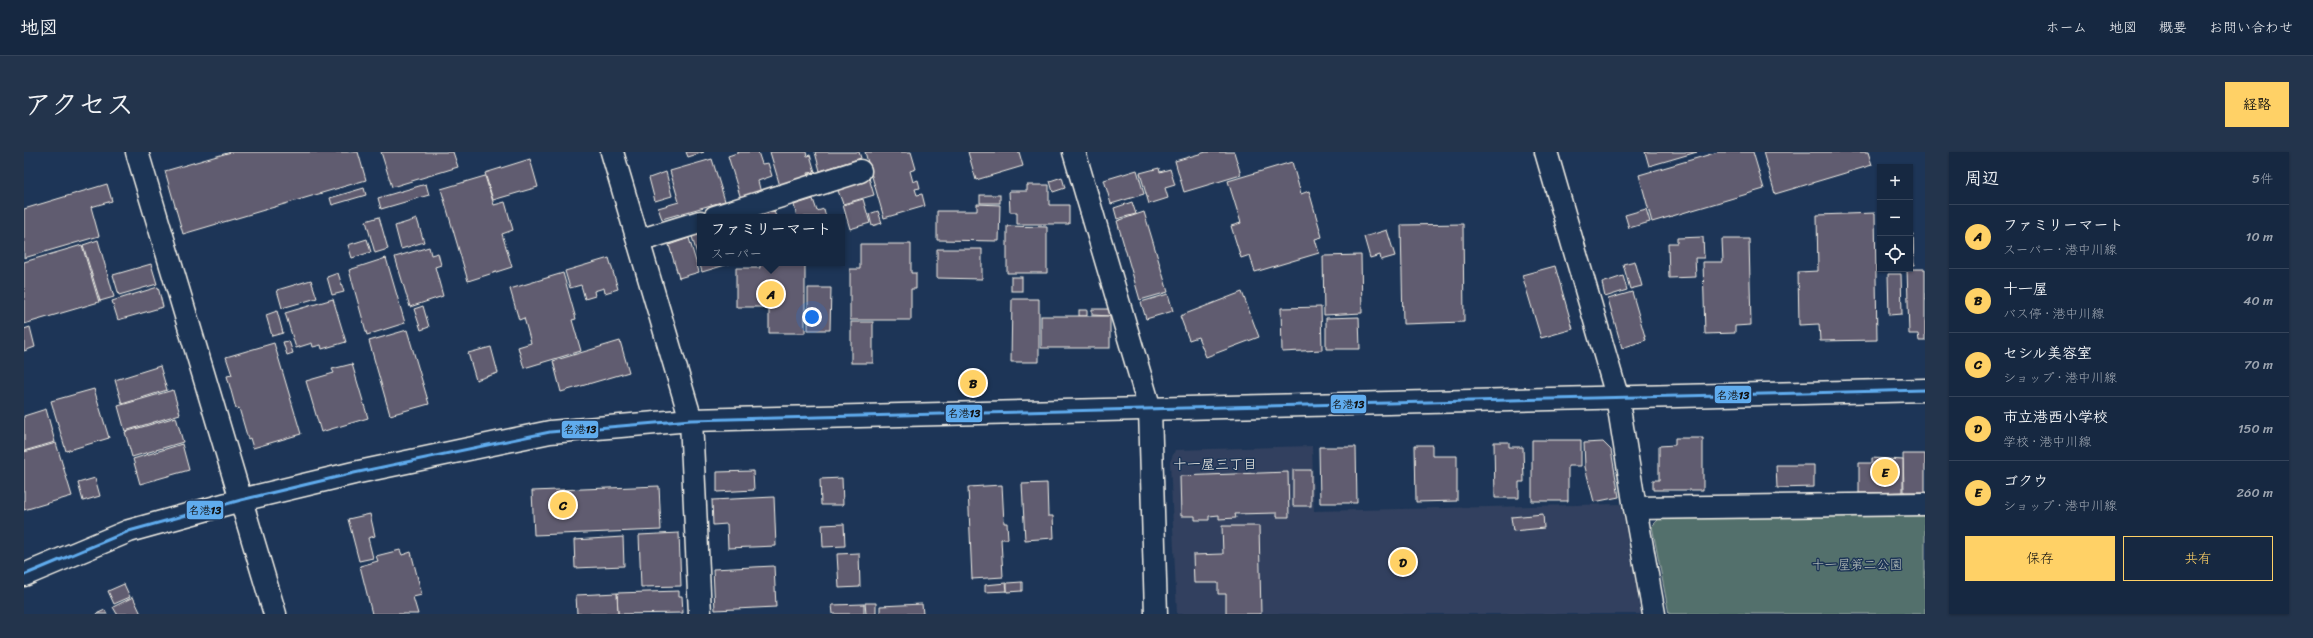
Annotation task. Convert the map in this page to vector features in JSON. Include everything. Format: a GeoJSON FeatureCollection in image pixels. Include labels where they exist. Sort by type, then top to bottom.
{"type":"FeatureCollection","features":[{"type":"Feature","properties":{"kind":"street"},"geometry":{"type":"LineString","coordinates":[[137,152],[275,614]]}},
{"type":"Feature","properties":{"kind":"street"},"geometry":{"type":"LineString","coordinates":[[612,152],[691,420],[700,614]]}},
{"type":"Feature","properties":{"kind":"street"},"geometry":{"type":"LineString","coordinates":[[1074,152],[1150,409],[1156,614]]}},
{"type":"Feature","properties":{"kind":"street"},"geometry":{"type":"LineString","coordinates":[[1546,152],[1618,396],[1634,508],[1654,614]]}},
{"type":"Feature","properties":{"kind":"street"},"geometry":{"type":"LineString","coordinates":[[724,214],[860,171]]}},
{"type":"Feature","properties":{"kind":"street"},"geometry":{"type":"LineString","coordinates":[[638,241],[697,223]]}},
{"type":"Feature","properties":{"kind":"street"},"geometry":{"type":"LineString","coordinates":[[24,575],[130,531],[241,500],[454,451],[550,432],[691,420],[1618,396],[1925,390]]}},
{"type":"Feature","properties":{"kind":"street"},"geometry":{"type":"LineString","coordinates":[[1634,508],[1925,504]]}},
{"type":"Feature","properties":{"kind":"shaded area"},"geometry":{"type":"Polygon","coordinates":[[[1312,446],[1314,511],[1621,504],[1641,614],[1177,614],[1170,462],[1175,450],[1312,446]]]}},
{"type":"Feature","properties":{"kind":"green space","name":"十一屋第二公園"},"geometry":{"type":"Polygon","coordinates":[[[1925,513],[1925,614],[1669,614],[1652,526],[1663,515],[1925,513]]]}},
{"type":"Feature","properties":{"kind":"building"},"geometry":{"type":"Polygon","coordinates":[[[231,152],[358,152],[366,180],[183,234],[165,171],[231,152]]]}},
{"type":"Feature","properties":{"kind":"building"},"geometry":{"type":"Polygon","coordinates":[[[381,152],[453,152],[458,167],[392,187],[381,152]]]}},
{"type":"Feature","properties":{"kind":"building"},"geometry":{"type":"Polygon","coordinates":[[[686,152],[704,152],[688,157],[686,152]]]}},
{"type":"Feature","properties":{"kind":"building"},"geometry":{"type":"Polygon","coordinates":[[[740,152],[758,152],[762,164],[768,163],[772,176],[758,181],[761,193],[741,199],[728,156],[740,152]]]}},
{"type":"Feature","properties":{"kind":"building"},"geometry":{"type":"Polygon","coordinates":[[[770,152],[806,152],[807,156],[810,155],[815,172],[808,173],[809,178],[780,186],[770,152]]]}},
{"type":"Feature","properties":{"kind":"building"},"geometry":{"type":"Polygon","coordinates":[[[815,152],[859,152],[861,158],[820,171],[815,152]]]}},
{"type":"Feature","properties":{"kind":"building"},"geometry":{"type":"Polygon","coordinates":[[[865,152],[911,152],[916,169],[910,171],[913,182],[918,180],[920,188],[915,189],[917,195],[922,194],[925,206],[884,218],[865,152]]]}},
{"type":"Feature","properties":{"kind":"building"},"geometry":{"type":"Polygon","coordinates":[[[968,152],[1019,152],[1023,166],[976,180],[968,152]]]}},
{"type":"Feature","properties":{"kind":"building"},"geometry":{"type":"Polygon","coordinates":[[[1206,152],[1234,152],[1241,175],[1184,192],[1175,161],[1206,152]]]}},
{"type":"Feature","properties":{"kind":"building"},"geometry":{"type":"Polygon","coordinates":[[[1645,152],[1697,152],[1649,166],[1645,152]]]}},
{"type":"Feature","properties":{"kind":"building"},"geometry":{"type":"Polygon","coordinates":[[[1718,152],[1753,152],[1764,189],[1652,222],[1639,175],[1718,152]]]}},
{"type":"Feature","properties":{"kind":"building"},"geometry":{"type":"Polygon","coordinates":[[[1763,152],[1868,152],[1872,165],[1775,194],[1763,152]]]}},
{"type":"Feature","properties":{"kind":"building"},"geometry":{"type":"Polygon","coordinates":[[[530,159],[538,187],[493,200],[485,173],[530,159]]]}},
{"type":"Feature","properties":{"kind":"building"},"geometry":{"type":"Polygon","coordinates":[[[712,159],[725,201],[662,219],[658,208],[679,202],[670,171],[712,159]]]}},
{"type":"Feature","properties":{"kind":"building"},"geometry":{"type":"Polygon","coordinates":[[[1292,162],[1301,194],[1309,191],[1322,237],[1315,239],[1319,253],[1255,272],[1250,255],[1241,258],[1231,226],[1241,223],[1228,181],[1292,162]]]}},
{"type":"Feature","properties":{"kind":"building"},"geometry":{"type":"Polygon","coordinates":[[[1159,168],[1160,172],[1170,169],[1175,185],[1165,188],[1168,198],[1149,204],[1140,173],[1159,168]]]}},
{"type":"Feature","properties":{"kind":"building"},"geometry":{"type":"Polygon","coordinates":[[[1137,170],[1144,194],[1111,204],[1104,180],[1137,170]]]}},
{"type":"Feature","properties":{"kind":"building"},"geometry":{"type":"Polygon","coordinates":[[[666,172],[672,196],[655,201],[649,178],[666,172]]]}},
{"type":"Feature","properties":{"kind":"building"},"geometry":{"type":"Polygon","coordinates":[[[485,176],[494,205],[505,202],[513,230],[502,234],[512,267],[468,281],[441,189],[485,176]]]}},
{"type":"Feature","properties":{"kind":"building"},"geometry":{"type":"Polygon","coordinates":[[[1062,177],[1065,188],[1053,192],[1050,181],[1062,177]]]}},
{"type":"Feature","properties":{"kind":"building"},"geometry":{"type":"Polygon","coordinates":[[[869,178],[874,195],[843,204],[837,188],[869,178]]]}},
{"type":"Feature","properties":{"kind":"building"},"geometry":{"type":"Polygon","coordinates":[[[107,184],[112,201],[91,207],[99,236],[24,258],[24,209],[107,184]]]}},
{"type":"Feature","properties":{"kind":"building"},"geometry":{"type":"Polygon","coordinates":[[[426,184],[429,195],[381,209],[378,198],[426,184]]]}},
{"type":"Feature","properties":{"kind":"building"},"geometry":{"type":"Polygon","coordinates":[[[1027,185],[1049,185],[1049,205],[1069,205],[1069,224],[1017,224],[1017,212],[1010,212],[1009,191],[1027,191],[1027,185]]]}},
{"type":"Feature","properties":{"kind":"building"},"geometry":{"type":"Polygon","coordinates":[[[364,188],[366,195],[332,205],[330,198],[364,188]]]}},
{"type":"Feature","properties":{"kind":"building"},"geometry":{"type":"Polygon","coordinates":[[[980,195],[1000,195],[1000,203],[980,203],[980,195]]]}},
{"type":"Feature","properties":{"kind":"building"},"geometry":{"type":"Polygon","coordinates":[[[813,199],[817,211],[824,209],[825,214],[796,214],[794,205],[813,199]]]}},
{"type":"Feature","properties":{"kind":"building"},"geometry":{"type":"Polygon","coordinates":[[[863,199],[870,223],[850,229],[843,205],[863,199]]]}},
{"type":"Feature","properties":{"kind":"building"},"geometry":{"type":"Polygon","coordinates":[[[1132,202],[1136,214],[1117,219],[1114,208],[1132,202]]]}},
{"type":"Feature","properties":{"kind":"building"},"geometry":{"type":"Polygon","coordinates":[[[977,204],[1000,205],[999,241],[937,240],[937,211],[977,211],[977,204]]]}},
{"type":"Feature","properties":{"kind":"building"},"geometry":{"type":"Polygon","coordinates":[[[1646,209],[1650,222],[1629,228],[1625,215],[1646,209]]]}},
{"type":"Feature","properties":{"kind":"building"},"geometry":{"type":"Polygon","coordinates":[[[774,211],[775,214],[764,214],[774,211]]]}},
{"type":"Feature","properties":{"kind":"building"},"geometry":{"type":"Polygon","coordinates":[[[878,211],[882,223],[872,226],[869,214],[878,211]]]}},
{"type":"Feature","properties":{"kind":"building"},"geometry":{"type":"Polygon","coordinates":[[[1144,212],[1168,292],[1140,300],[1117,221],[1144,212]]]}},
{"type":"Feature","properties":{"kind":"building"},"geometry":{"type":"Polygon","coordinates":[[[1875,213],[1877,340],[1820,341],[1819,324],[1799,325],[1798,272],[1818,271],[1817,215],[1875,213]]]}},
{"type":"Feature","properties":{"kind":"building"},"geometry":{"type":"Polygon","coordinates":[[[379,217],[388,249],[375,253],[366,221],[379,217]]]}},
{"type":"Feature","properties":{"kind":"building"},"geometry":{"type":"Polygon","coordinates":[[[417,219],[424,242],[401,249],[395,226],[417,219]]]}},
{"type":"Feature","properties":{"kind":"building"},"geometry":{"type":"Polygon","coordinates":[[[1463,224],[1464,322],[1403,324],[1401,225],[1463,224]]]}},
{"type":"Feature","properties":{"kind":"building"},"geometry":{"type":"Polygon","coordinates":[[[1007,226],[1047,227],[1047,273],[1007,273],[1007,226]]]}},
{"type":"Feature","properties":{"kind":"building"},"geometry":{"type":"Polygon","coordinates":[[[1387,230],[1395,256],[1381,260],[1380,255],[1370,258],[1364,237],[1387,230]]]}},
{"type":"Feature","properties":{"kind":"building"},"geometry":{"type":"Polygon","coordinates":[[[697,231],[697,254],[691,233],[697,231]]]}},
{"type":"Feature","properties":{"kind":"building"},"geometry":{"type":"Polygon","coordinates":[[[1913,233],[1914,266],[1913,266],[1913,233]]]}},
{"type":"Feature","properties":{"kind":"building"},"geometry":{"type":"Polygon","coordinates":[[[1703,237],[1704,258],[1695,258],[1696,277],[1669,278],[1668,243],[1677,243],[1677,238],[1703,237]]]}},
{"type":"Feature","properties":{"kind":"building"},"geometry":{"type":"Polygon","coordinates":[[[689,238],[699,272],[679,278],[669,245],[689,238]]]}},
{"type":"Feature","properties":{"kind":"building"},"geometry":{"type":"Polygon","coordinates":[[[367,239],[371,252],[352,258],[348,245],[367,239]]]}},
{"type":"Feature","properties":{"kind":"building"},"geometry":{"type":"Polygon","coordinates":[[[1722,239],[1749,239],[1751,325],[1735,326],[1735,333],[1705,334],[1703,262],[1723,262],[1722,239]]]}},
{"type":"Feature","properties":{"kind":"building"},"geometry":{"type":"Polygon","coordinates":[[[98,240],[114,297],[100,301],[83,245],[98,240]]]}},
{"type":"Feature","properties":{"kind":"building"},"geometry":{"type":"Polygon","coordinates":[[[860,244],[911,244],[911,273],[916,273],[916,289],[911,289],[911,320],[850,320],[850,269],[860,269],[860,244]]]}},
{"type":"Feature","properties":{"kind":"building"},"geometry":{"type":"Polygon","coordinates":[[[82,245],[99,302],[24,324],[24,262],[82,245]]]}},
{"type":"Feature","properties":{"kind":"building"},"geometry":{"type":"Polygon","coordinates":[[[429,247],[431,255],[438,253],[441,265],[435,267],[443,296],[410,307],[395,257],[429,247]]]}},
{"type":"Feature","properties":{"kind":"building"},"geometry":{"type":"Polygon","coordinates":[[[937,249],[982,249],[982,279],[937,278],[937,249]]]}},
{"type":"Feature","properties":{"kind":"building"},"geometry":{"type":"Polygon","coordinates":[[[1361,255],[1362,313],[1324,315],[1323,256],[1361,255]]]}},
{"type":"Feature","properties":{"kind":"building"},"geometry":{"type":"Polygon","coordinates":[[[386,258],[405,323],[367,335],[349,270],[386,258]]]}},
{"type":"Feature","properties":{"kind":"building"},"geometry":{"type":"Polygon","coordinates":[[[609,258],[618,289],[605,293],[604,288],[594,291],[595,296],[585,299],[581,285],[570,288],[565,271],[609,258]]]}},
{"type":"Feature","properties":{"kind":"building"},"geometry":{"type":"Polygon","coordinates":[[[1635,261],[1642,286],[1630,289],[1623,264],[1635,261]]]}},
{"type":"Feature","properties":{"kind":"building"},"geometry":{"type":"Polygon","coordinates":[[[151,264],[157,284],[119,295],[113,275],[151,264]]]}},
{"type":"Feature","properties":{"kind":"building"},"geometry":{"type":"Polygon","coordinates":[[[700,266],[722,266],[702,272],[700,266]]]}},
{"type":"Feature","properties":{"kind":"building"},"geometry":{"type":"Polygon","coordinates":[[[760,266],[805,266],[805,333],[769,333],[769,307],[736,307],[736,268],[760,268],[760,266]]]}},
{"type":"Feature","properties":{"kind":"building"},"geometry":{"type":"Polygon","coordinates":[[[1555,266],[1573,329],[1541,338],[1522,275],[1555,266]]]}},
{"type":"Feature","properties":{"kind":"building"},"geometry":{"type":"Polygon","coordinates":[[[1913,269],[1925,269],[1925,341],[1919,341],[1918,334],[1909,334],[1907,272],[1913,272],[1913,269]]]}},
{"type":"Feature","properties":{"kind":"building"},"geometry":{"type":"Polygon","coordinates":[[[338,273],[344,292],[332,295],[327,277],[338,273]]]}},
{"type":"Feature","properties":{"kind":"building"},"geometry":{"type":"Polygon","coordinates":[[[563,273],[576,319],[572,320],[581,351],[524,368],[518,347],[531,343],[524,318],[519,320],[510,289],[563,273]]]}},
{"type":"Feature","properties":{"kind":"building"},"geometry":{"type":"Polygon","coordinates":[[[1888,274],[1901,274],[1902,314],[1889,315],[1888,274]]]}},
{"type":"Feature","properties":{"kind":"building"},"geometry":{"type":"Polygon","coordinates":[[[1623,276],[1627,290],[1605,297],[1602,283],[1623,276]]]}},
{"type":"Feature","properties":{"kind":"building"},"geometry":{"type":"Polygon","coordinates":[[[1011,277],[1022,277],[1022,291],[1011,291],[1011,277]]]}},
{"type":"Feature","properties":{"kind":"building"},"geometry":{"type":"Polygon","coordinates":[[[311,280],[317,298],[282,308],[277,290],[311,280]]]}},
{"type":"Feature","properties":{"kind":"building"},"geometry":{"type":"Polygon","coordinates":[[[158,287],[163,307],[118,320],[112,301],[158,287]]]}},
{"type":"Feature","properties":{"kind":"building"},"geometry":{"type":"Polygon","coordinates":[[[808,288],[831,288],[830,330],[808,330],[808,288]]]}},
{"type":"Feature","properties":{"kind":"building"},"geometry":{"type":"Polygon","coordinates":[[[1242,292],[1259,337],[1206,357],[1198,337],[1189,340],[1180,316],[1242,292]]]}},
{"type":"Feature","properties":{"kind":"building"},"geometry":{"type":"Polygon","coordinates":[[[1632,292],[1646,340],[1622,348],[1608,299],[1632,292]]]}},
{"type":"Feature","properties":{"kind":"building"},"geometry":{"type":"Polygon","coordinates":[[[1168,294],[1173,311],[1146,319],[1141,302],[1168,294]]]}},
{"type":"Feature","properties":{"kind":"building"},"geometry":{"type":"Polygon","coordinates":[[[333,299],[346,342],[322,349],[321,345],[313,347],[312,343],[296,348],[285,313],[333,299]]]}},
{"type":"Feature","properties":{"kind":"building"},"geometry":{"type":"Polygon","coordinates":[[[1012,299],[1039,299],[1039,362],[1011,362],[1012,299]]]}},
{"type":"Feature","properties":{"kind":"building"},"geometry":{"type":"Polygon","coordinates":[[[423,306],[429,327],[421,330],[414,309],[423,306]]]}},
{"type":"Feature","properties":{"kind":"building"},"geometry":{"type":"Polygon","coordinates":[[[1321,307],[1322,350],[1282,352],[1281,308],[1321,307]]]}},
{"type":"Feature","properties":{"kind":"building"},"geometry":{"type":"Polygon","coordinates":[[[1092,309],[1110,309],[1110,316],[1092,315],[1092,309]]]}},
{"type":"Feature","properties":{"kind":"building"},"geometry":{"type":"Polygon","coordinates":[[[1079,310],[1087,310],[1087,316],[1079,316],[1079,310]]]}},
{"type":"Feature","properties":{"kind":"building"},"geometry":{"type":"Polygon","coordinates":[[[277,311],[283,333],[272,336],[266,315],[277,311]]]}},
{"type":"Feature","properties":{"kind":"building"},"geometry":{"type":"Polygon","coordinates":[[[1041,316],[1110,316],[1110,348],[1041,348],[1041,316]]]}},
{"type":"Feature","properties":{"kind":"building"},"geometry":{"type":"Polygon","coordinates":[[[1359,317],[1360,349],[1326,349],[1326,318],[1359,317]]]}},
{"type":"Feature","properties":{"kind":"building"},"geometry":{"type":"Polygon","coordinates":[[[851,322],[873,322],[873,363],[851,363],[851,322]]]}},
{"type":"Feature","properties":{"kind":"building"},"geometry":{"type":"Polygon","coordinates":[[[30,327],[35,347],[24,351],[24,329],[30,327]]]}},
{"type":"Feature","properties":{"kind":"building"},"geometry":{"type":"Polygon","coordinates":[[[407,330],[429,404],[390,415],[369,341],[407,330]]]}},
{"type":"Feature","properties":{"kind":"building"},"geometry":{"type":"Polygon","coordinates":[[[289,341],[293,353],[287,355],[283,342],[289,341]]]}},
{"type":"Feature","properties":{"kind":"building"},"geometry":{"type":"Polygon","coordinates":[[[620,341],[629,372],[561,392],[553,361],[620,341]]]}},
{"type":"Feature","properties":{"kind":"building"},"geometry":{"type":"Polygon","coordinates":[[[274,343],[301,434],[253,448],[250,438],[248,439],[239,408],[236,409],[227,376],[232,375],[226,357],[274,343]]]}},
{"type":"Feature","properties":{"kind":"building"},"geometry":{"type":"Polygon","coordinates":[[[491,347],[498,373],[476,380],[468,353],[491,347]]]}},
{"type":"Feature","properties":{"kind":"building"},"geometry":{"type":"Polygon","coordinates":[[[352,364],[368,418],[321,432],[306,381],[334,373],[332,369],[352,364]]]}},
{"type":"Feature","properties":{"kind":"building"},"geometry":{"type":"Polygon","coordinates":[[[160,366],[167,390],[122,404],[115,380],[160,366]]]}},
{"type":"Feature","properties":{"kind":"building"},"geometry":{"type":"Polygon","coordinates":[[[94,389],[109,438],[66,451],[51,401],[94,389]]]}},
{"type":"Feature","properties":{"kind":"building"},"geometry":{"type":"Polygon","coordinates":[[[173,390],[180,414],[125,431],[118,406],[173,390]]]}},
{"type":"Feature","properties":{"kind":"building"},"geometry":{"type":"Polygon","coordinates":[[[46,409],[55,442],[24,451],[24,416],[46,409]]]}},
{"type":"Feature","properties":{"kind":"building"},"geometry":{"type":"Polygon","coordinates":[[[176,417],[183,442],[132,457],[125,432],[176,417]]]}},
{"type":"Feature","properties":{"kind":"building"},"geometry":{"type":"Polygon","coordinates":[[[1675,438],[1703,438],[1703,490],[1653,490],[1653,480],[1659,480],[1659,446],[1675,445],[1675,438]]]}},
{"type":"Feature","properties":{"kind":"building"},"geometry":{"type":"Polygon","coordinates":[[[1532,440],[1581,440],[1581,466],[1568,466],[1568,501],[1532,501],[1532,440]]]}},
{"type":"Feature","properties":{"kind":"building"},"geometry":{"type":"Polygon","coordinates":[[[1494,442],[1509,442],[1509,447],[1523,447],[1524,482],[1519,482],[1519,498],[1495,498],[1494,442]]]}},
{"type":"Feature","properties":{"kind":"building"},"geometry":{"type":"Polygon","coordinates":[[[1603,442],[1611,450],[1619,497],[1594,502],[1585,467],[1584,443],[1603,442]]]}},
{"type":"Feature","properties":{"kind":"building"},"geometry":{"type":"Polygon","coordinates":[[[56,443],[72,496],[24,510],[24,452],[56,443]]]}},
{"type":"Feature","properties":{"kind":"building"},"geometry":{"type":"Polygon","coordinates":[[[182,444],[189,470],[140,484],[133,459],[182,444]]]}},
{"type":"Feature","properties":{"kind":"building"},"geometry":{"type":"Polygon","coordinates":[[[1415,445],[1432,445],[1432,456],[1457,456],[1457,501],[1416,502],[1415,445]]]}},
{"type":"Feature","properties":{"kind":"building"},"geometry":{"type":"Polygon","coordinates":[[[1319,447],[1356,447],[1357,503],[1320,503],[1319,447]]]}},
{"type":"Feature","properties":{"kind":"building"},"geometry":{"type":"Polygon","coordinates":[[[1903,454],[1925,454],[1925,492],[1904,492],[1903,454]]]}},
{"type":"Feature","properties":{"kind":"building"},"geometry":{"type":"Polygon","coordinates":[[[1872,458],[1903,460],[1903,492],[1859,493],[1859,463],[1872,463],[1872,458]]]}},
{"type":"Feature","properties":{"kind":"building"},"geometry":{"type":"Polygon","coordinates":[[[1776,465],[1814,465],[1814,487],[1777,488],[1776,465]]]}},
{"type":"Feature","properties":{"kind":"building"},"geometry":{"type":"Polygon","coordinates":[[[1293,470],[1311,470],[1311,506],[1293,506],[1293,470]]]}},
{"type":"Feature","properties":{"kind":"building"},"geometry":{"type":"Polygon","coordinates":[[[753,471],[754,490],[717,492],[717,472],[753,471]]]}},
{"type":"Feature","properties":{"kind":"building"},"geometry":{"type":"Polygon","coordinates":[[[1288,472],[1289,517],[1277,517],[1277,513],[1235,514],[1236,518],[1219,519],[1219,515],[1209,516],[1209,520],[1195,520],[1195,516],[1181,516],[1180,476],[1288,472]]]}},
{"type":"Feature","properties":{"kind":"building"},"geometry":{"type":"Polygon","coordinates":[[[95,478],[100,496],[83,501],[78,483],[95,478]]]}},
{"type":"Feature","properties":{"kind":"building"},"geometry":{"type":"Polygon","coordinates":[[[842,478],[843,505],[821,505],[820,479],[842,478]]]}},
{"type":"Feature","properties":{"kind":"building"},"geometry":{"type":"Polygon","coordinates":[[[1047,483],[1048,516],[1053,516],[1054,538],[1025,540],[1022,484],[1047,483]]]}},
{"type":"Feature","properties":{"kind":"building"},"geometry":{"type":"Polygon","coordinates":[[[1002,485],[1004,523],[1007,523],[1008,539],[1001,539],[1003,577],[972,579],[968,487],[1002,485]]]}},
{"type":"Feature","properties":{"kind":"building"},"geometry":{"type":"Polygon","coordinates":[[[659,486],[661,530],[534,535],[532,491],[659,486]]]}},
{"type":"Feature","properties":{"kind":"building"},"geometry":{"type":"Polygon","coordinates":[[[774,497],[776,546],[728,548],[727,524],[713,525],[712,500],[774,497]]]}},
{"type":"Feature","properties":{"kind":"building"},"geometry":{"type":"Polygon","coordinates":[[[370,514],[375,536],[368,538],[373,558],[359,561],[348,519],[370,514]]]}},
{"type":"Feature","properties":{"kind":"building"},"geometry":{"type":"Polygon","coordinates":[[[1543,514],[1544,528],[1513,531],[1511,517],[1543,514]]]}},
{"type":"Feature","properties":{"kind":"building"},"geometry":{"type":"Polygon","coordinates":[[[844,524],[845,546],[823,547],[822,525],[844,524]]]}},
{"type":"Feature","properties":{"kind":"building"},"geometry":{"type":"Polygon","coordinates":[[[1222,526],[1259,526],[1261,614],[1226,614],[1226,594],[1218,594],[1218,583],[1194,583],[1193,555],[1223,554],[1222,526]]]}},
{"type":"Feature","properties":{"kind":"building"},"geometry":{"type":"Polygon","coordinates":[[[679,533],[681,586],[641,587],[639,535],[679,533]]]}},
{"type":"Feature","properties":{"kind":"building"},"geometry":{"type":"Polygon","coordinates":[[[623,537],[624,566],[575,568],[574,540],[623,537]]]}},
{"type":"Feature","properties":{"kind":"building"},"geometry":{"type":"Polygon","coordinates":[[[400,550],[402,555],[411,552],[422,595],[413,597],[418,614],[372,614],[360,566],[378,561],[376,556],[400,550]]]}},
{"type":"Feature","properties":{"kind":"building"},"geometry":{"type":"Polygon","coordinates":[[[859,553],[860,587],[839,588],[837,554],[859,553]]]}},
{"type":"Feature","properties":{"kind":"building"},"geometry":{"type":"Polygon","coordinates":[[[774,566],[776,607],[715,610],[713,569],[774,566]]]}},
{"type":"Feature","properties":{"kind":"building"},"geometry":{"type":"Polygon","coordinates":[[[1022,582],[1022,591],[1007,592],[1007,583],[1022,582]]]}},
{"type":"Feature","properties":{"kind":"building"},"geometry":{"type":"Polygon","coordinates":[[[1006,583],[1007,591],[985,592],[985,585],[1006,583]]]}},
{"type":"Feature","properties":{"kind":"building"},"geometry":{"type":"Polygon","coordinates":[[[124,584],[130,597],[114,604],[108,591],[124,584]]]}},
{"type":"Feature","properties":{"kind":"building"},"geometry":{"type":"Polygon","coordinates":[[[679,591],[679,596],[682,596],[683,613],[618,614],[617,593],[679,591]]]}},
{"type":"Feature","properties":{"kind":"building"},"geometry":{"type":"Polygon","coordinates":[[[617,593],[618,614],[577,614],[576,595],[617,593]]]}},
{"type":"Feature","properties":{"kind":"building"},"geometry":{"type":"Polygon","coordinates":[[[133,597],[141,614],[117,614],[113,607],[133,597]]]}},
{"type":"Feature","properties":{"kind":"building"},"geometry":{"type":"Polygon","coordinates":[[[865,603],[876,603],[876,614],[866,614],[865,603]]]}},
{"type":"Feature","properties":{"kind":"building"},"geometry":{"type":"Polygon","coordinates":[[[864,604],[864,614],[833,614],[832,605],[864,604]]]}},
{"type":"Feature","properties":{"kind":"building"},"geometry":{"type":"Polygon","coordinates":[[[922,604],[923,614],[880,614],[880,606],[922,604]]]}},
{"type":"Feature","properties":{"kind":"building"},"geometry":{"type":"Polygon","coordinates":[[[105,610],[107,614],[96,614],[105,610]]]}},
{"type":"Feature","properties":{"kind":"transit line","name":"名港13"},"geometry":{"type":"LineString","coordinates":[[24,575],[129,531],[241,500],[354,473],[550,432],[691,420],[1925,390]]}},
{"type":"Feature","properties":{"kind":"place","name":"ファミリーマート"},"geometry":{"type":"Point","coordinates":[771,294]}},
{"type":"Feature","properties":{"kind":"place","name":"十一屋"},"geometry":{"type":"Point","coordinates":[973,383]}},
{"type":"Feature","properties":{"kind":"place","name":"ゴクウ"},"geometry":{"type":"Point","coordinates":[1885,472]}},
{"type":"Feature","properties":{"kind":"place","name":"セシル美容室"},"geometry":{"type":"Point","coordinates":[563,505]}},
{"type":"Feature","properties":{"kind":"place","name":"市立港西小学校"},"geometry":{"type":"Point","coordinates":[1403,562]}},
{"type":"Feature","properties":{"kind":"district","name":"十一屋三丁目"},"geometry":{"type":"Point","coordinates":[1215,464]}}]}
